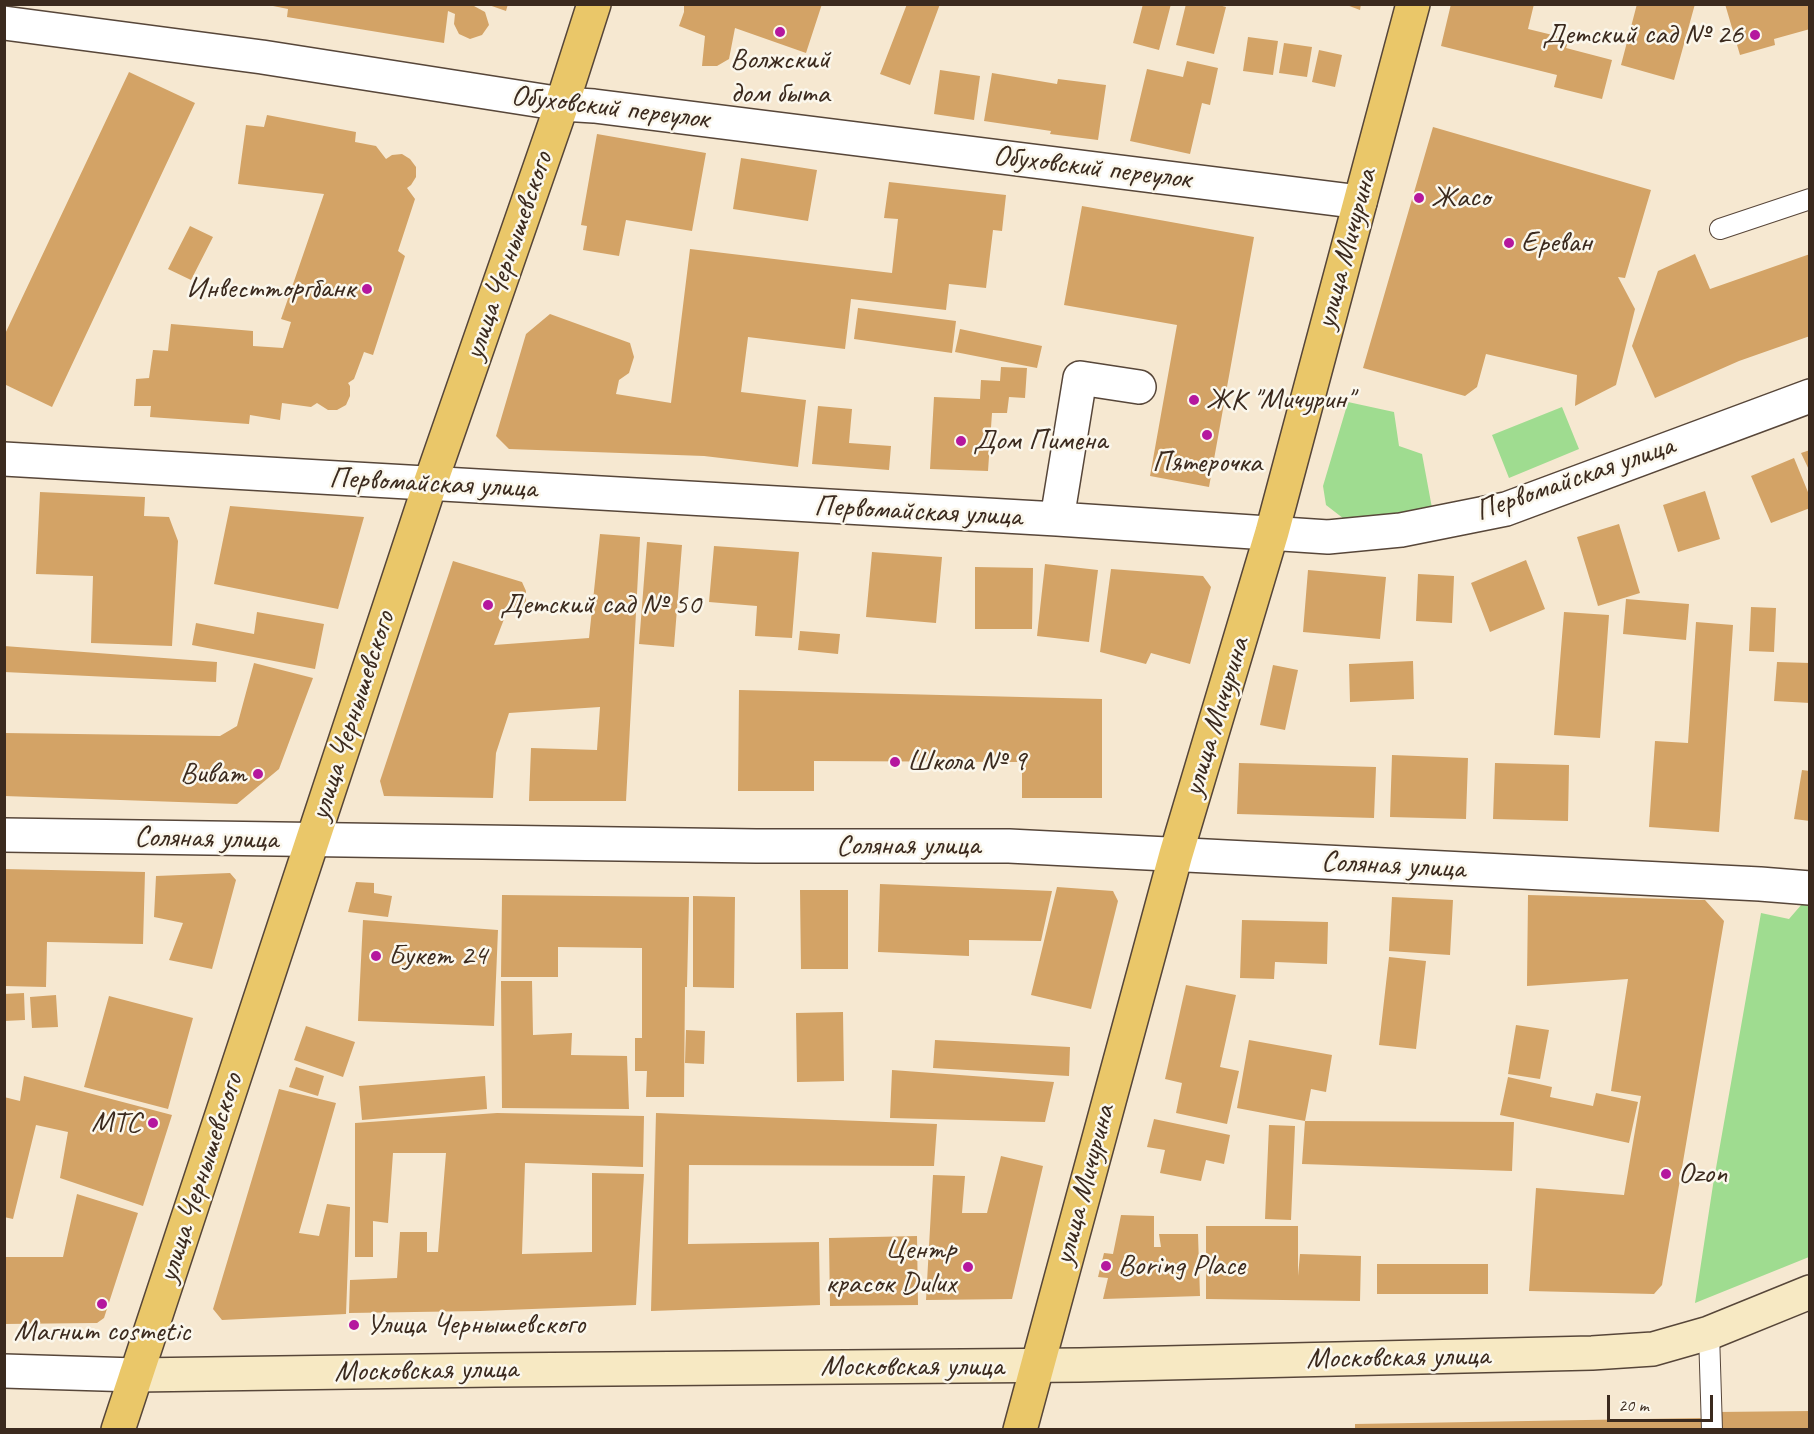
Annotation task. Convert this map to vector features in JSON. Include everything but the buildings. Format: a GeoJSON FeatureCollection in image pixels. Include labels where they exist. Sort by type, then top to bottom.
{"type":"FeatureCollection","features":[{"type":"Feature","properties":{"kind":"main road","name":"улица Чернышевского"},"geometry":{"type":"LineString","coordinates":[[118,1430],[430,484],[562,104],[594,4]]}},
{"type":"Feature","properties":{"kind":"main road","name":"улица Мичурина"},"geometry":{"type":"LineString","coordinates":[[1020,1430],[1176,854],[1272,532],[1413,4]]}},
{"type":"Feature","properties":{"kind":"main road","name":"Московская улица"},"geometry":{"type":"LineString","coordinates":[[136,1376],[494,1370],[1037,1366],[1592,1353],[1653,1349],[1709,1333],[1809,1292]]}},
{"type":"Feature","properties":{"kind":"street","name":"Обуховский переулок"},"geometry":{"type":"LineString","coordinates":[[4,22],[262,57],[562,104],[618,109],[1360,202]]}},
{"type":"Feature","properties":{"kind":"street"},"geometry":{"type":"LineString","coordinates":[[1058,519],[1080,378],[1139,387]]}},
{"type":"Feature","properties":{"kind":"street","name":"Первомайская улица"},"geometry":{"type":"LineString","coordinates":[[4,459],[1058,519],[1328,537],[1401,530],[1506,508],[1809,396]]}},
{"type":"Feature","properties":{"kind":"street","name":"Соляная улица"},"geometry":{"type":"LineString","coordinates":[[4,835],[756,846],[1009,846],[1809,888]]}},
{"type":"Feature","properties":{"kind":"street","name":"Московская улица"},"geometry":{"type":"LineString","coordinates":[[4,1371],[136,1376]]}},
{"type":"Feature","properties":{"kind":"lane"},"geometry":{"type":"LineString","coordinates":[[1720,229],[1809,199]]}},
{"type":"Feature","properties":{"kind":"lane"},"geometry":{"type":"LineString","coordinates":[[1709,1333],[1712,1430]]}},
{"type":"Feature","properties":{"kind":"green space"},"geometry":{"type":"Polygon","coordinates":[[[1348,402],[1394,412],[1399,446],[1422,454],[1432,508],[1390,521],[1348,522],[1326,505],[1323,486],[1348,402]]]}},
{"type":"Feature","properties":{"kind":"green space"},"geometry":{"type":"Polygon","coordinates":[[[1562,407],[1579,449],[1509,478],[1492,435],[1562,407]]]}},
{"type":"Feature","properties":{"kind":"green space"},"geometry":{"type":"Polygon","coordinates":[[[1808,897],[1809,1257],[1695,1303],[1713,1185],[1761,913],[1789,919],[1808,897]]]}},
{"type":"Feature","properties":{"kind":"place","name":"Волжский дом быта"},"geometry":{"type":"Point","coordinates":[780,32]}},
{"type":"Feature","properties":{"kind":"place","name":"Детский сад № 26"},"geometry":{"type":"Point","coordinates":[1755,35]}},
{"type":"Feature","properties":{"kind":"place","name":"Жасо"},"geometry":{"type":"Point","coordinates":[1419,198]}},
{"type":"Feature","properties":{"kind":"place","name":"Ереван"},"geometry":{"type":"Point","coordinates":[1509,243]}},
{"type":"Feature","properties":{"kind":"place","name":"Инвестторгбанк"},"geometry":{"type":"Point","coordinates":[367,289]}},
{"type":"Feature","properties":{"kind":"place","name":"ЖК \"Мичурин\""},"geometry":{"type":"Point","coordinates":[1194,400]}},
{"type":"Feature","properties":{"kind":"place","name":"Пятерочка"},"geometry":{"type":"Point","coordinates":[1207,435]}},
{"type":"Feature","properties":{"kind":"place","name":"Дом Пимена"},"geometry":{"type":"Point","coordinates":[961,441]}},
{"type":"Feature","properties":{"kind":"place","name":"Детский сад № 50"},"geometry":{"type":"Point","coordinates":[488,605]}},
{"type":"Feature","properties":{"kind":"place","name":"Школа № 9"},"geometry":{"type":"Point","coordinates":[895,762]}},
{"type":"Feature","properties":{"kind":"place","name":"Виват"},"geometry":{"type":"Point","coordinates":[258,774]}},
{"type":"Feature","properties":{"kind":"place","name":"Букет 24"},"geometry":{"type":"Point","coordinates":[376,956]}},
{"type":"Feature","properties":{"kind":"place","name":"МТС"},"geometry":{"type":"Point","coordinates":[153,1123]}},
{"type":"Feature","properties":{"kind":"place","name":"Ozon"},"geometry":{"type":"Point","coordinates":[1666,1174]}},
{"type":"Feature","properties":{"kind":"place","name":"Boring Place"},"geometry":{"type":"Point","coordinates":[1106,1266]}},
{"type":"Feature","properties":{"kind":"place","name":"Центр красок Dulux"},"geometry":{"type":"Point","coordinates":[968,1267]}},
{"type":"Feature","properties":{"kind":"place","name":"Магнит cosmetic"},"geometry":{"type":"Point","coordinates":[102,1304]}},
{"type":"Feature","properties":{"kind":"place","name":"Улица Чернышевского"},"geometry":{"type":"Point","coordinates":[354,1325]}}]}
